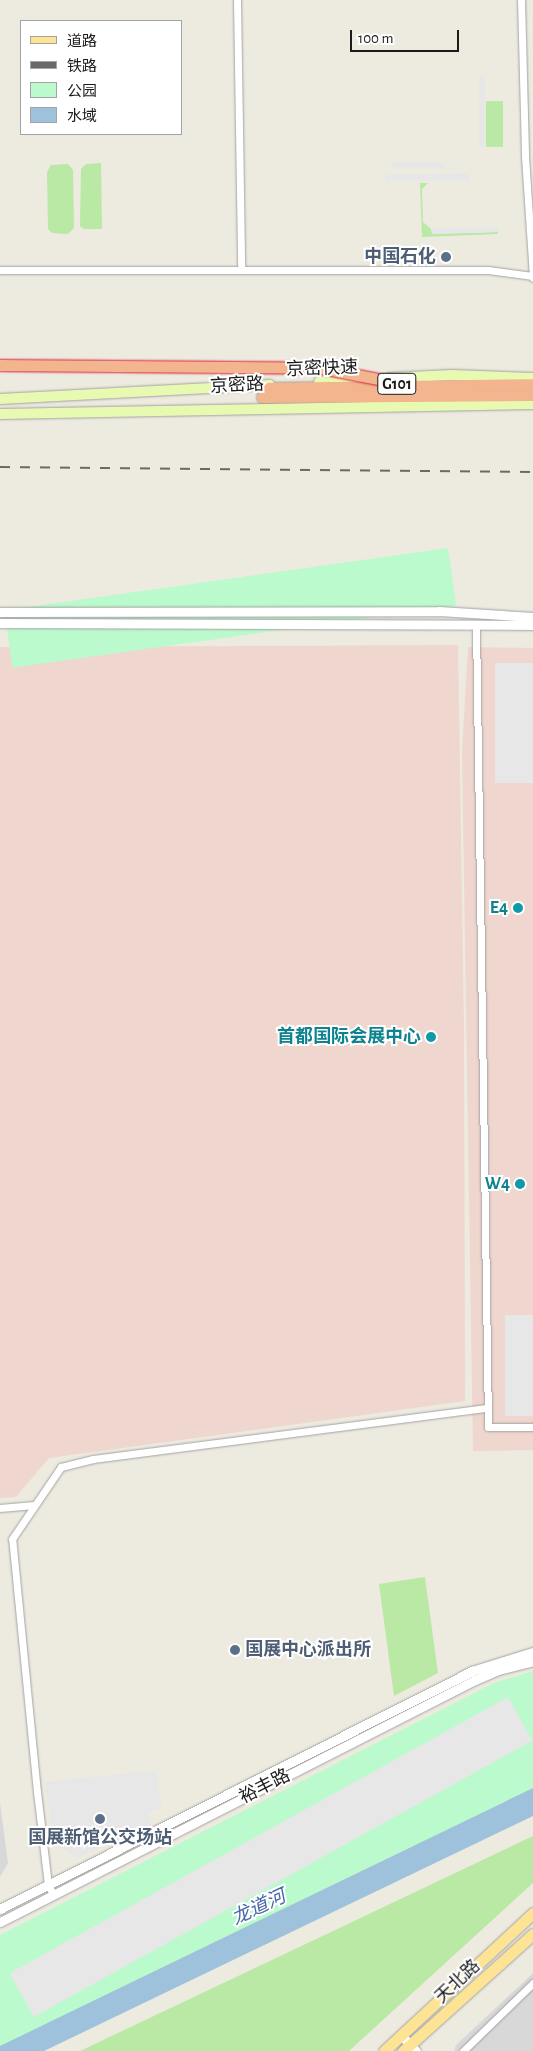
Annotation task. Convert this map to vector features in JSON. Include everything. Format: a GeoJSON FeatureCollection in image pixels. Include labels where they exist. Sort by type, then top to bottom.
{"type":"FeatureCollection","features":[{"type":"Feature","properties":{"kind":"highway"},"geometry":{"type":"LineString","coordinates":[[0,365],[321,368],[404,384]]}},
{"type":"Feature","properties":{"kind":"highway","name":"京密快速"},"geometry":{"type":"LineString","coordinates":[[533,384],[404,384],[261,393],[533,395]]}},
{"type":"Feature","properties":{"kind":"main road","name":"京密路"},"geometry":{"type":"LineString","coordinates":[[0,399],[452,375],[533,378]]}},
{"type":"Feature","properties":{"kind":"main road","name":"京密路"},"geometry":{"type":"LineString","coordinates":[[0,414],[533,404]]}},
{"type":"Feature","properties":{"kind":"main road","name":"天北路"},"geometry":{"type":"LineString","coordinates":[[384,2051],[533,1913]]}},
{"type":"Feature","properties":{"kind":"main road","name":"天北路"},"geometry":{"type":"LineString","coordinates":[[410,2049],[533,1934]]}},
{"type":"Feature","properties":{"kind":"street"},"geometry":{"type":"LineString","coordinates":[[237,0],[241,268]]}},
{"type":"Feature","properties":{"kind":"street"},"geometry":{"type":"LineString","coordinates":[[0,270],[241,268],[488,270],[532,277],[521,0]]}},
{"type":"Feature","properties":{"kind":"street"},"geometry":{"type":"LineString","coordinates":[[0,612],[439,611],[533,617]]}},
{"type":"Feature","properties":{"kind":"street"},"geometry":{"type":"LineString","coordinates":[[0,623],[533,625]]}},
{"type":"Feature","properties":{"kind":"street"},"geometry":{"type":"LineString","coordinates":[[476,624],[488,1427],[533,1427]]}},
{"type":"Feature","properties":{"kind":"street"},"geometry":{"type":"LineString","coordinates":[[53,1894],[48,1885],[12,1539],[34,1504],[61,1467],[93,1459],[487,1408]]}},
{"type":"Feature","properties":{"kind":"street"},"geometry":{"type":"LineString","coordinates":[[0,1508],[34,1504]]}},
{"type":"Feature","properties":{"kind":"street","name":"裕丰路"},"geometry":{"type":"LineString","coordinates":[[0,1909],[472,1671],[533,1652]]}},
{"type":"Feature","properties":{"kind":"street","name":"裕丰路"},"geometry":{"type":"LineString","coordinates":[[0,1922],[475,1680],[498,1670],[533,1662]]}},
{"type":"Feature","properties":{"kind":"street"},"geometry":{"type":"LineString","coordinates":[[463,2051],[533,1983]]}},
{"type":"Feature","properties":{"kind":"street"},"geometry":{"type":"LineString","coordinates":[[401,2035],[410,2049]]}},
{"type":"Feature","properties":{"kind":"shaded area"},"geometry":{"type":"Polygon","coordinates":[[[479,76],[485,76],[485,147],[479,147],[479,76]]]}},
{"type":"Feature","properties":{"kind":"shaded area"},"geometry":{"type":"Polygon","coordinates":[[[392,162],[444,162],[444,168],[392,168],[392,162]]]}},
{"type":"Feature","properties":{"kind":"shaded area"},"geometry":{"type":"Polygon","coordinates":[[[470,173],[470,180],[385,181],[385,175],[470,173]]]}},
{"type":"Feature","properties":{"kind":"shaded area"},"geometry":{"type":"Polygon","coordinates":[[[497,227],[498,232],[432,234],[432,228],[497,227]]]}},
{"type":"Feature","properties":{"kind":"shaded area","name":"首都国际会展中心"},"geometry":{"type":"Polygon","coordinates":[[[458,645],[464,1029],[465,1401],[49,1458],[16,1497],[0,1498],[0,647],[458,645]]]}},
{"type":"Feature","properties":{"kind":"shaded area"},"geometry":{"type":"Polygon","coordinates":[[[468,647],[533,648],[533,1450],[473,1451],[462,752],[468,647]]]}},
{"type":"Feature","properties":{"kind":"shaded area"},"geometry":{"type":"Polygon","coordinates":[[[495,663],[533,663],[533,783],[495,783],[495,663]]]}},
{"type":"Feature","properties":{"kind":"shaded area"},"geometry":{"type":"Polygon","coordinates":[[[505,1315],[533,1315],[533,1416],[505,1416],[505,1315]]]}},
{"type":"Feature","properties":{"kind":"shaded area"},"geometry":{"type":"Polygon","coordinates":[[[508,1697],[532,1741],[34,2017],[9,1973],[508,1697]]]}},
{"type":"Feature","properties":{"kind":"shaded area","name":"国展新馆公交场站"},"geometry":{"type":"Polygon","coordinates":[[[156,1770],[162,1808],[148,1813],[151,1825],[77,1858],[54,1844],[45,1782],[156,1770]]]}},
{"type":"Feature","properties":{"kind":"shaded area"},"geometry":{"type":"Polygon","coordinates":[[[0,1802],[8,1863],[0,1877],[0,1802]]]}},
{"type":"Feature","properties":{"kind":"shaded area"},"geometry":{"type":"Polygon","coordinates":[[[533,1973],[533,2051],[454,2051],[456,2045],[533,1973]]]}},
{"type":"Feature","properties":{"kind":"green space"},"geometry":{"type":"Polygon","coordinates":[[[486,101],[503,101],[503,147],[486,147],[486,101]]]}},
{"type":"Feature","properties":{"kind":"green space"},"geometry":{"type":"Polygon","coordinates":[[[101,163],[102,229],[84,229],[80,226],[81,169],[86,164],[101,163]]]}},
{"type":"Feature","properties":{"kind":"green space"},"geometry":{"type":"Polygon","coordinates":[[[68,164],[73,170],[74,228],[68,234],[52,233],[48,229],[47,172],[51,165],[68,164]]]}},
{"type":"Feature","properties":{"kind":"green space"},"geometry":{"type":"Polygon","coordinates":[[[420,183],[428,183],[422,189],[423,222],[431,229],[432,234],[497,232],[498,226],[498,234],[422,237],[420,183]]]}},
{"type":"Feature","properties":{"kind":"green space"},"geometry":{"type":"Polygon","coordinates":[[[448,548],[456,605],[12,668],[4,610],[448,548]]]}},
{"type":"Feature","properties":{"kind":"green space"},"geometry":{"type":"Polygon","coordinates":[[[425,1577],[438,1673],[394,1696],[379,1584],[425,1577]]]}},
{"type":"Feature","properties":{"kind":"green space"},"geometry":{"type":"Polygon","coordinates":[[[533,1671],[533,1788],[0,2047],[0,1935],[494,1683],[533,1671]]]}},
{"type":"Feature","properties":{"kind":"green space"},"geometry":{"type":"Polygon","coordinates":[[[533,1836],[533,1883],[349,2051],[80,2051],[533,1836]]]}},
{"type":"Feature","properties":{"kind":"water","name":"龙道河"},"geometry":{"type":"Polygon","coordinates":[[[533,1788],[533,1816],[44,2051],[0,2051],[0,2046],[533,1788]]]}},
{"type":"Feature","properties":{"kind":"railway"},"geometry":{"type":"LineString","coordinates":[[0,467],[533,472]]}},
{"type":"Feature","properties":{"kind":"place","name":"中国石化"},"geometry":{"type":"Point","coordinates":[446,257]}},
{"type":"Feature","properties":{"kind":"place","name":"E4"},"geometry":{"type":"Point","coordinates":[518,908]}},
{"type":"Feature","properties":{"kind":"place","name":"首都国际会展中心"},"geometry":{"type":"Point","coordinates":[431,1037]}},
{"type":"Feature","properties":{"kind":"place","name":"W4"},"geometry":{"type":"Point","coordinates":[520,1184]}},
{"type":"Feature","properties":{"kind":"place","name":"国展中心派出所"},"geometry":{"type":"Point","coordinates":[235,1650]}},
{"type":"Feature","properties":{"kind":"place","name":"国展新馆公交场站"},"geometry":{"type":"Point","coordinates":[100,1819]}}]}
